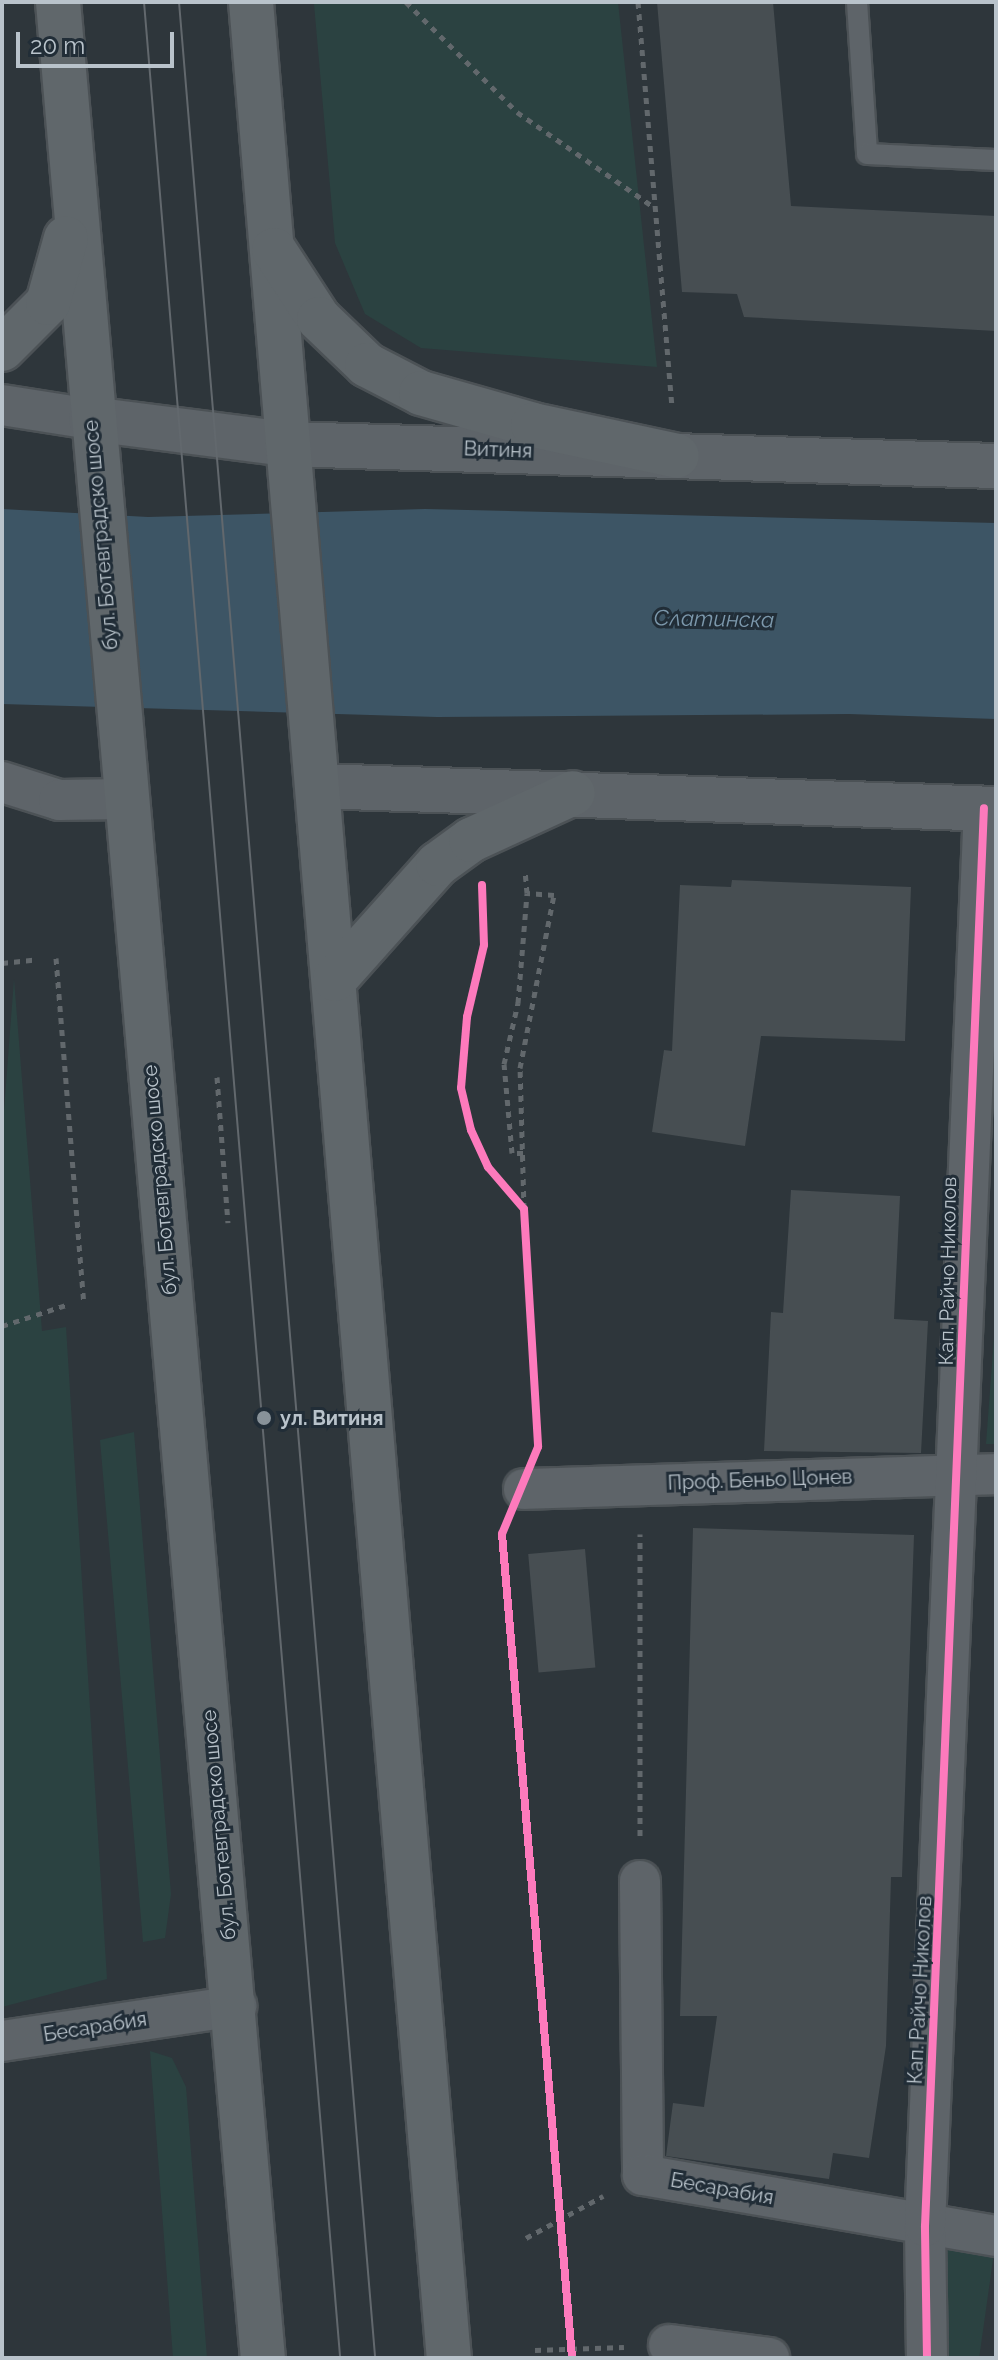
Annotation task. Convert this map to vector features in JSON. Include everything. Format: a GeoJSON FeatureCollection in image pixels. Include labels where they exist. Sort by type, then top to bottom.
{"type":"FeatureCollection","features":[{"type":"Feature","properties":{"kind":"main road","name":"бул. Ботевградско шосе"},"geometry":{"type":"LineString","coordinates":[[58,2],[91,419],[236,2006],[263,2358]]}},
{"type":"Feature","properties":{"kind":"main road"},"geometry":{"type":"LineString","coordinates":[[251,2],[449,2358]]}},
{"type":"Feature","properties":{"kind":"main road"},"geometry":{"type":"LineString","coordinates":[[2,349],[48,303],[63,261],[73,192]]}},
{"type":"Feature","properties":{"kind":"main road"},"geometry":{"type":"LineString","coordinates":[[271,244],[319,319],[367,365],[421,393],[533,425],[677,456]]}},
{"type":"Feature","properties":{"kind":"main road"},"geometry":{"type":"LineString","coordinates":[[335,979],[438,864],[471,840],[573,793]]}},
{"type":"Feature","properties":{"kind":"street","name":"Витиня"},"geometry":{"type":"LineString","coordinates":[[2,405],[287,444],[996,466]]}},
{"type":"Feature","properties":{"kind":"street"},"geometry":{"type":"LineString","coordinates":[[2,782],[59,800],[125,799]]}},
{"type":"Feature","properties":{"kind":"street"},"geometry":{"type":"LineString","coordinates":[[317,786],[990,808]]}},
{"type":"Feature","properties":{"kind":"street","name":"Кап. Райчо Николов"},"geometry":{"type":"LineString","coordinates":[[927,2358],[925,2226],[978,1474],[964,1223],[990,808]]}},
{"type":"Feature","properties":{"kind":"street","name":"Проф. Беньо Цонев"},"geometry":{"type":"LineString","coordinates":[[524,1489],[978,1474]]}},
{"type":"Feature","properties":{"kind":"street","name":"Бесарабия"},"geometry":{"type":"LineString","coordinates":[[640,1881],[643,2175],[996,2236]]}},
{"type":"Feature","properties":{"kind":"street","name":"Бесарабия"},"geometry":{"type":"LineString","coordinates":[[2,2041],[236,2006]]}},
{"type":"Feature","properties":{"kind":"street"},"geometry":{"type":"LineString","coordinates":[[669,2345],[769,2358]]}},
{"type":"Feature","properties":{"kind":"lane"},"geometry":{"type":"LineString","coordinates":[[857,2],[867,154],[996,160]]}},
{"type":"Feature","properties":{"kind":"path"},"geometry":{"type":"LineString","coordinates":[[406,2],[517,112],[655,208]]}},
{"type":"Feature","properties":{"kind":"path"},"geometry":{"type":"LineString","coordinates":[[638,2],[677,456]]}},
{"type":"Feature","properties":{"kind":"path"},"geometry":{"type":"LineString","coordinates":[[511,875],[525,870],[527,893],[518,1003],[504,1064],[512,1153],[523,1153]]}},
{"type":"Feature","properties":{"kind":"path"},"geometry":{"type":"LineString","coordinates":[[525,1225],[520,1068],[554,895],[527,893]]}},
{"type":"Feature","properties":{"kind":"path"},"geometry":{"type":"LineString","coordinates":[[56,958],[84,1304]]}},
{"type":"Feature","properties":{"kind":"path"},"geometry":{"type":"LineString","coordinates":[[2,963],[38,959]]}},
{"type":"Feature","properties":{"kind":"path"},"geometry":{"type":"LineString","coordinates":[[217,1077],[228,1223]]}},
{"type":"Feature","properties":{"kind":"path"},"geometry":{"type":"LineString","coordinates":[[510,1193],[524,1209]]}},
{"type":"Feature","properties":{"kind":"path"},"geometry":{"type":"LineString","coordinates":[[2,1326],[66,1305]]}},
{"type":"Feature","properties":{"kind":"path"},"geometry":{"type":"LineString","coordinates":[[640,1485],[640,1881]]}},
{"type":"Feature","properties":{"kind":"path"},"geometry":{"type":"LineString","coordinates":[[526,2238],[643,2175]]}},
{"type":"Feature","properties":{"kind":"path"},"geometry":{"type":"LineString","coordinates":[[558,2203],[561,2233]]}},
{"type":"Feature","properties":{"kind":"path"},"geometry":{"type":"LineString","coordinates":[[570,2334],[572,2353]]}},
{"type":"Feature","properties":{"kind":"path"},"geometry":{"type":"LineString","coordinates":[[535,2350],[572,2353],[594,2348]]}},
{"type":"Feature","properties":{"kind":"green space"},"geometry":{"type":"Polygon","coordinates":[[[618,2],[657,367],[421,348],[365,314],[335,243],[314,4],[618,2]]]}},
{"type":"Feature","properties":{"kind":"green space"},"geometry":{"type":"Polygon","coordinates":[[[14,979],[42,1331],[66,1327],[107,1979],[2,2007],[2,1137],[14,979]]]}},
{"type":"Feature","properties":{"kind":"green space"},"geometry":{"type":"Polygon","coordinates":[[[996,1310],[996,1444],[986,1444],[996,1310]]]}},
{"type":"Feature","properties":{"kind":"green space"},"geometry":{"type":"Polygon","coordinates":[[[134,1432],[171,1894],[165,1938],[143,1942],[100,1440],[134,1432]]]}},
{"type":"Feature","properties":{"kind":"green space"},"geometry":{"type":"Polygon","coordinates":[[[150,2051],[172,2058],[186,2087],[207,2358],[173,2358],[150,2051]]]}},
{"type":"Feature","properties":{"kind":"green space"},"geometry":{"type":"Polygon","coordinates":[[[925,2226],[996,2236],[979,2358],[907,2357],[925,2226]]]}},
{"type":"Feature","properties":{"kind":"water","name":"Слатинска"},"geometry":{"type":"Polygon","coordinates":[[[2,509],[148,517],[425,509],[996,523],[996,719],[849,714],[437,717],[2,704],[2,509]]]}},
{"type":"Feature","properties":{"kind":"building"},"geometry":{"type":"Polygon","coordinates":[[[657,2],[773,2],[791,206],[996,216],[996,331],[744,317],[737,294],[682,292],[657,2]]]}},
{"type":"Feature","properties":{"kind":"building"},"geometry":{"type":"Polygon","coordinates":[[[732,880],[911,887],[905,1041],[761,1036],[745,1146],[652,1132],[664,1050],[672,1051],[680,885],[731,887],[732,880]]]}},
{"type":"Feature","properties":{"kind":"building"},"geometry":{"type":"Polygon","coordinates":[[[791,1190],[900,1196],[894,1319],[928,1321],[921,1453],[764,1451],[771,1312],[783,1313],[791,1190]]]}},
{"type":"Feature","properties":{"kind":"building"},"geometry":{"type":"Polygon","coordinates":[[[693,1528],[914,1535],[902,1877],[891,1877],[886,2046],[869,2158],[833,2153],[829,2179],[666,2156],[673,2103],[704,2107],[717,2016],[680,2016],[693,1528]]]}},
{"type":"Feature","properties":{"kind":"building"},"geometry":{"type":"Polygon","coordinates":[[[585,1549],[595,1668],[539,1673],[528,1554],[585,1549]]]}},
{"type":"Feature","properties":{"kind":"tram line"},"geometry":{"type":"LineString","coordinates":[[144,2],[340,2358]]}},
{"type":"Feature","properties":{"kind":"tram line"},"geometry":{"type":"LineString","coordinates":[[179,2],[375,2358]]}},
{"type":"Feature","properties":{"kind":"cycle path"},"geometry":{"type":"LineString","coordinates":[[927,2358],[925,2226],[984,808]]}},
{"type":"Feature","properties":{"kind":"cycle path"},"geometry":{"type":"LineString","coordinates":[[482,885],[484,945],[467,1017],[461,1088],[471,1130],[488,1167],[524,1209],[538,1447],[502,1534],[572,2358]]}},
{"type":"Feature","properties":{"kind":"place","name":"ул. Витиня"},"geometry":{"type":"Point","coordinates":[264,1418]}}]}
